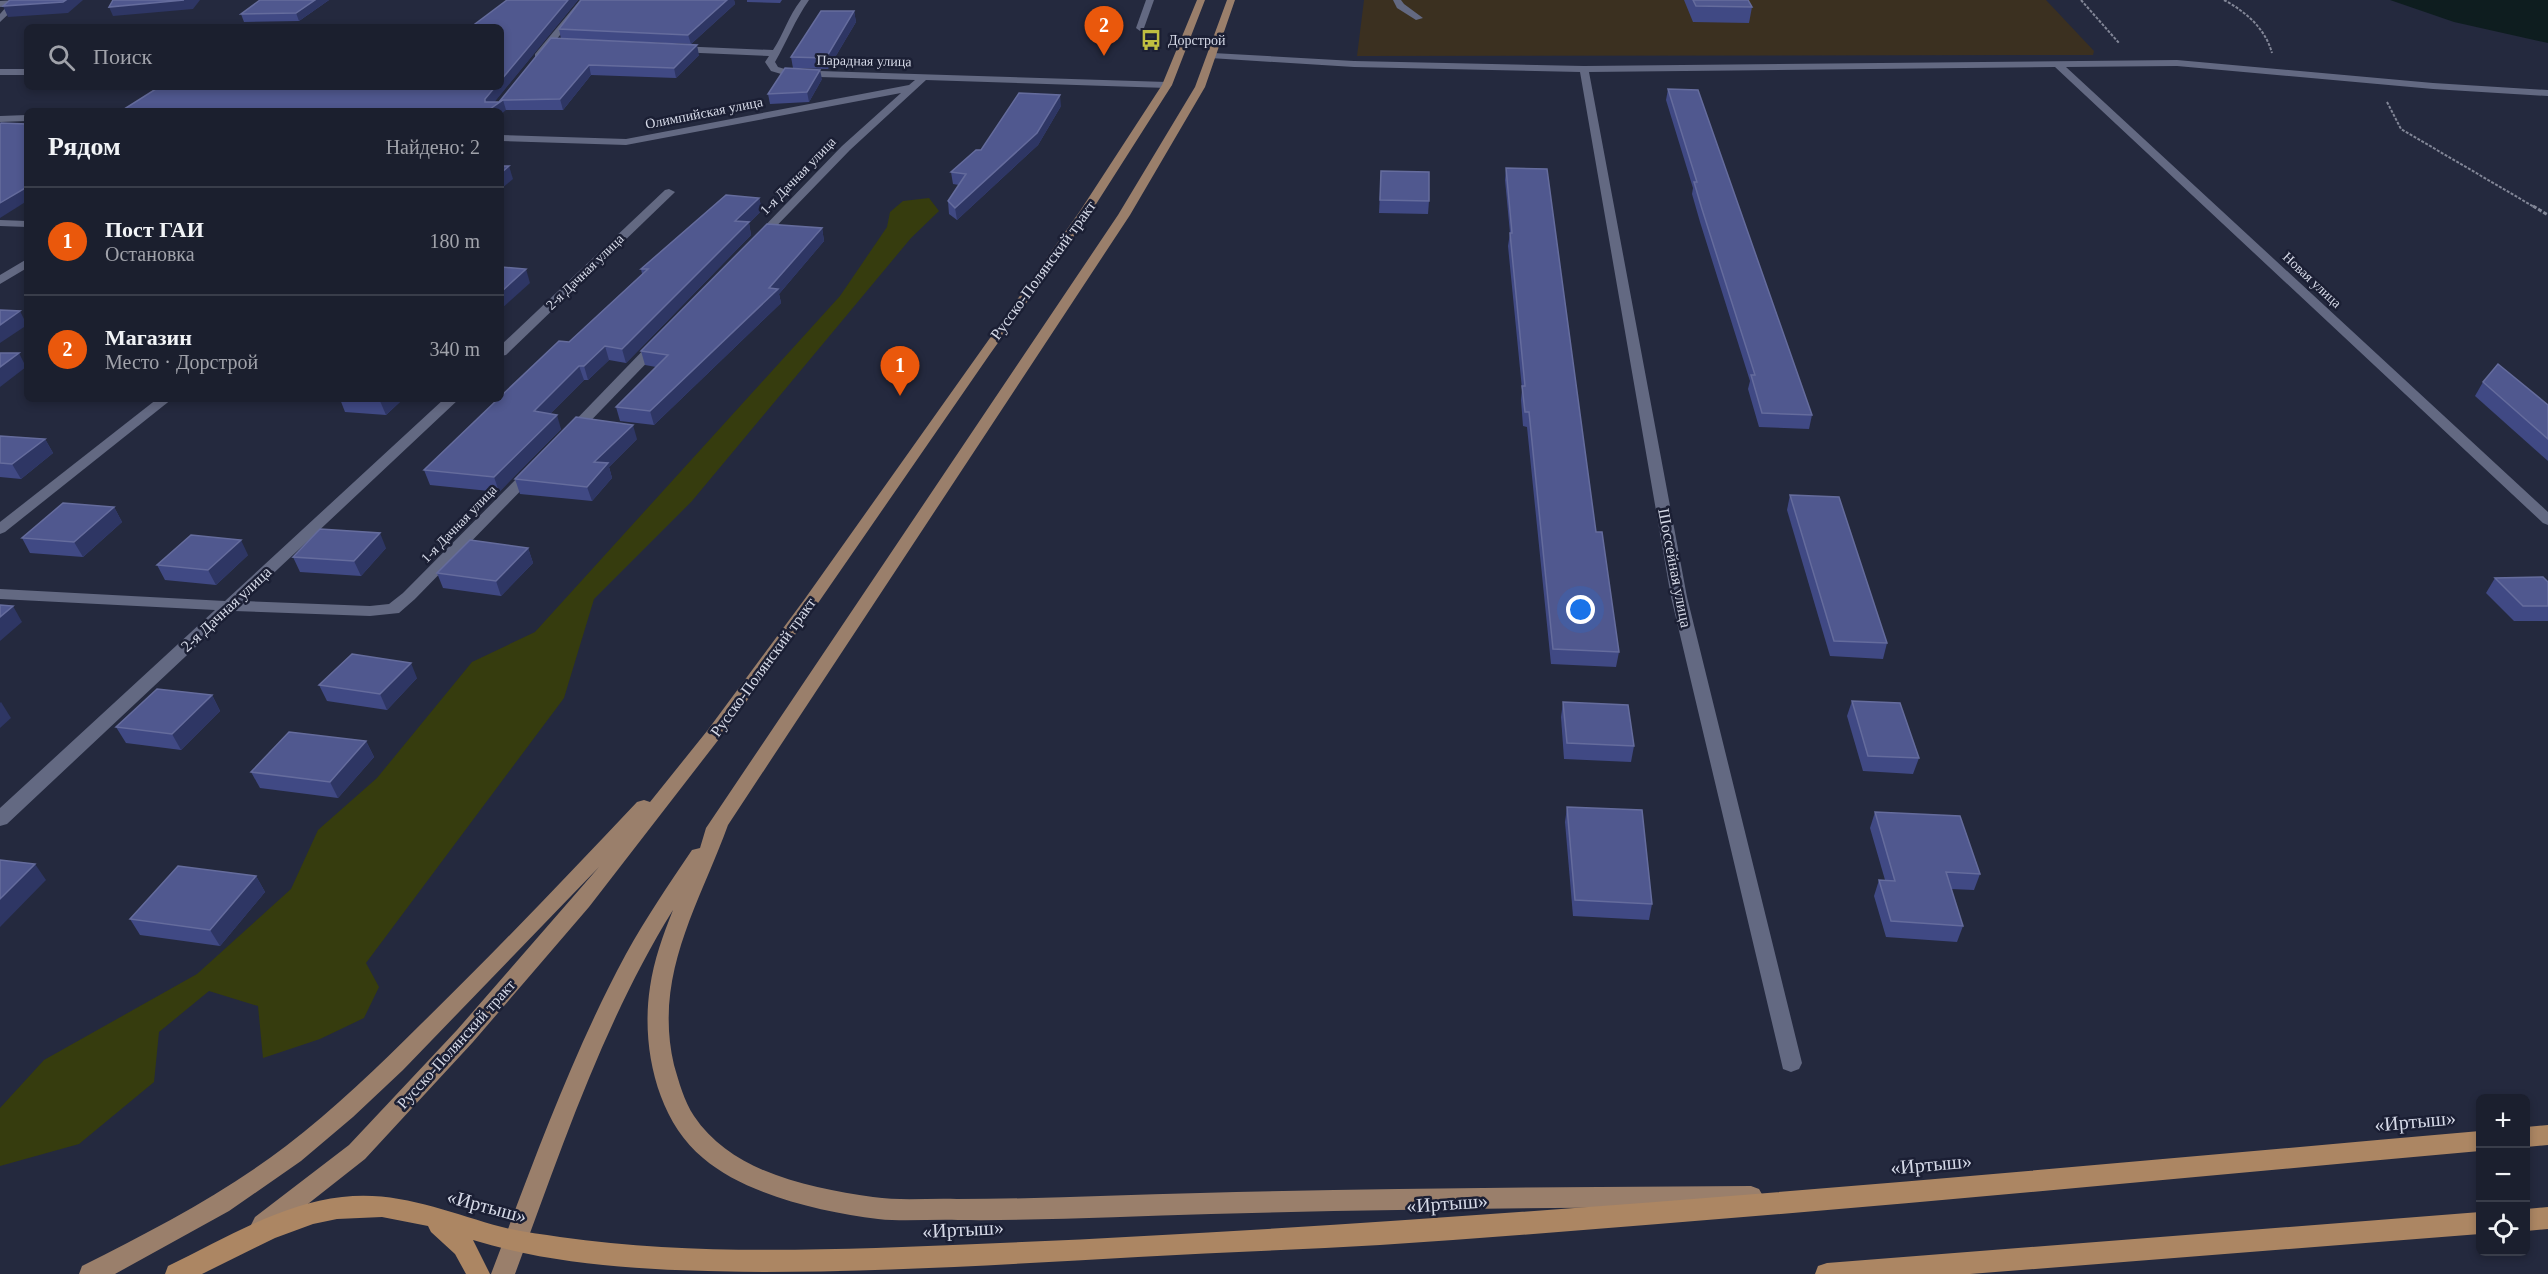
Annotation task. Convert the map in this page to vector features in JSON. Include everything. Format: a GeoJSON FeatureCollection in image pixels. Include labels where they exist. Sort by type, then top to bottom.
{"type":"FeatureCollection","features":[{"type":"Feature","properties":{"kind":"highway"},"geometry":{"type":"LineString","coordinates":[[2530,1137],[2548,1135]]}},
{"type":"Feature","properties":{"kind":"highway","name":"«Иртыш»"},"geometry":{"type":"LineString","coordinates":[[177,1274],[257,1233],[293,1218],[327,1210],[361,1206],[392,1208],[516,1241],[595,1253],[707,1259],[873,1258],[1413,1232],[1884,1194],[2476,1141]]}},
{"type":"Feature","properties":{"kind":"highway","name":"«Иртыш»"},"geometry":{"type":"LineString","coordinates":[[420,1214],[441,1225],[459,1239],[472,1258],[478,1274]]}},
{"type":"Feature","properties":{"kind":"highway"},"geometry":{"type":"LineString","coordinates":[[2530,1220],[2548,1218]]}},
{"type":"Feature","properties":{"kind":"highway"},"geometry":{"type":"LineString","coordinates":[[1827,1274],[2476,1223]]}},
{"type":"Feature","properties":{"kind":"highway","name":"«Иртыш»"},"geometry":{"type":"LineString","coordinates":[[192,1274],[222,1252]]}},
{"type":"Feature","properties":{"kind":"main road","name":"Русско-Полянский тракт"},"geometry":{"type":"LineString","coordinates":[[222,1252],[307,1193],[357,1152],[465,1036],[582,902],[713,735],[810,603],[985,351],[1085,212],[1167,85],[1201,0]]}},
{"type":"Feature","properties":{"kind":"main road","name":"Русско-Полянский тракт"},"geometry":{"type":"LineString","coordinates":[[503,1274],[566,1105],[625,976],[659,916],[892,560],[1124,215],[1200,87],[1213,56],[1231,0]]}},
{"type":"Feature","properties":{"kind":"main road"},"geometry":{"type":"LineString","coordinates":[[91,1274],[146,1247],[252,1182],[334,1120],[460,1000],[713,735]]}},
{"type":"Feature","properties":{"kind":"main road"},"geometry":{"type":"LineString","coordinates":[[719,825],[673,938],[662,973],[658,1027],[663,1069],[676,1107],[696,1138],[725,1161],[801,1194],[872,1208],[979,1210],[1258,1201],[1884,1194]]}},
{"type":"Feature","properties":{"kind":"street"},"geometry":{"type":"LineString","coordinates":[[0,4],[50,0]]}},
{"type":"Feature","properties":{"kind":"street"},"geometry":{"type":"LineString","coordinates":[[530,66],[585,0]]}},
{"type":"Feature","properties":{"kind":"street"},"geometry":{"type":"LineString","coordinates":[[668,48],[775,53],[786,36],[791,19],[805,0]]}},
{"type":"Feature","properties":{"kind":"street"},"geometry":{"type":"LineString","coordinates":[[1140,28],[1150,0]]}},
{"type":"Feature","properties":{"kind":"street"},"geometry":{"type":"LineString","coordinates":[[1397,0],[1400,6],[1419,18]]}},
{"type":"Feature","properties":{"kind":"street"},"geometry":{"type":"LineString","coordinates":[[0,19],[21,2]]}},
{"type":"Feature","properties":{"kind":"street"},"geometry":{"type":"LineString","coordinates":[[549,43],[561,43]]}},
{"type":"Feature","properties":{"kind":"street","name":"Парадная улица"},"geometry":{"type":"LineString","coordinates":[[775,53],[770,62],[774,69],[789,73],[925,76]]}},
{"type":"Feature","properties":{"kind":"street"},"geometry":{"type":"LineString","coordinates":[[1213,56],[1354,64],[1584,69],[2139,62],[2548,93]]}},
{"type":"Feature","properties":{"kind":"street","name":"Новая улица"},"geometry":{"type":"LineString","coordinates":[[2056,63],[2548,520]]}},
{"type":"Feature","properties":{"kind":"street","name":"Шоссейная улица"},"geometry":{"type":"LineString","coordinates":[[1584,69],[1679,597],[1791,1063]]}},
{"type":"Feature","properties":{"kind":"street"},"geometry":{"type":"LineString","coordinates":[[0,72],[24,72]]}},
{"type":"Feature","properties":{"kind":"street"},"geometry":{"type":"LineString","coordinates":[[925,76],[1167,85]]}},
{"type":"Feature","properties":{"kind":"street","name":"1-я Дачная улица"},"geometry":{"type":"LineString","coordinates":[[746,251],[846,148],[925,76]]}},
{"type":"Feature","properties":{"kind":"street","name":"Олимпийская улица"},"geometry":{"type":"LineString","coordinates":[[504,138],[626,142],[911,88]]}},
{"type":"Feature","properties":{"kind":"street"},"geometry":{"type":"LineString","coordinates":[[0,119],[24,117]]}},
{"type":"Feature","properties":{"kind":"street","name":"2-я Дачная улица"},"geometry":{"type":"LineString","coordinates":[[504,349],[669,192]]}},
{"type":"Feature","properties":{"kind":"street"},"geometry":{"type":"LineString","coordinates":[[0,223],[24,224]]}},
{"type":"Feature","properties":{"kind":"street"},"geometry":{"type":"LineString","coordinates":[[0,280],[24,264]]}},
{"type":"Feature","properties":{"kind":"street"},"geometry":{"type":"LineString","coordinates":[[564,440],[663,337]]}},
{"type":"Feature","properties":{"kind":"street"},"geometry":{"type":"LineString","coordinates":[[0,529],[161,402]]}},
{"type":"Feature","properties":{"kind":"street","name":"2-я Дачная улица"},"geometry":{"type":"LineString","coordinates":[[0,819],[449,402]]}},
{"type":"Feature","properties":{"kind":"street","name":"1-я Дачная улица"},"geometry":{"type":"LineString","coordinates":[[228,606],[370,611],[393,609],[409,596],[539,465]]}},
{"type":"Feature","properties":{"kind":"street"},"geometry":{"type":"LineString","coordinates":[[0,594],[228,606]]}},
{"type":"Feature","properties":{"kind":"path"},"geometry":{"type":"LineString","coordinates":[[2081,0],[2099,23],[2139,62]]}},
{"type":"Feature","properties":{"kind":"path"},"geometry":{"type":"LineString","coordinates":[[2224,0],[2248,14],[2271,48],[2273,61],[2254,70]]}},
{"type":"Feature","properties":{"kind":"path"},"geometry":{"type":"LineString","coordinates":[[2375,81],[2401,129],[2548,215]]}},
{"type":"Feature","properties":{"kind":"shaded area"},"geometry":{"type":"Polygon","coordinates":[[[1364,0],[2046,0],[2094,51],[2093,55],[1357,56],[1364,0]]]}},
{"type":"Feature","properties":{"kind":"shaded area"},"geometry":{"type":"Polygon","coordinates":[[[2390,0],[2548,0],[2548,43],[2454,22],[2390,0]]]}},
{"type":"Feature","properties":{"kind":"green space"},"geometry":{"type":"Polygon","coordinates":[[[929,198],[939,211],[911,238],[692,501],[594,599],[564,698],[366,963],[379,987],[364,1018],[320,1039],[263,1058],[258,1006],[209,991],[159,1032],[154,1082],[79,1144],[0,1166],[0,1108],[44,1060],[197,974],[291,889],[318,830],[377,778],[472,662],[535,632],[840,296],[887,227],[890,212],[903,201],[929,198]]]}},
{"type":"Feature","properties":{"kind":"building"},"geometry":{"type":"Polygon","coordinates":[[[10,0],[66,0],[3,6],[10,0]]]}},
{"type":"Feature","properties":{"kind":"building"},"geometry":{"type":"Polygon","coordinates":[[[113,0],[184,0],[109,7],[113,0]]]}},
{"type":"Feature","properties":{"kind":"building"},"geometry":{"type":"Polygon","coordinates":[[[260,0],[315,0],[296,13],[241,14],[260,0]]]}},
{"type":"Feature","properties":{"kind":"building"},"geometry":{"type":"Polygon","coordinates":[[[507,0],[568,0],[504,76],[504,24],[475,24],[507,0]]]}},
{"type":"Feature","properties":{"kind":"building"},"geometry":{"type":"Polygon","coordinates":[[[581,0],[727,0],[688,35],[559,29],[581,0]]]}},
{"type":"Feature","properties":{"kind":"building"},"geometry":{"type":"Polygon","coordinates":[[[1693,0],[1748,0],[1752,7],[1696,6],[1693,0]]]}},
{"type":"Feature","properties":{"kind":"building"},"geometry":{"type":"Polygon","coordinates":[[[821,11],[854,11],[826,58],[791,57],[821,11]]]}},
{"type":"Feature","properties":{"kind":"building"},"geometry":{"type":"Polygon","coordinates":[[[551,38],[697,45],[674,68],[589,65],[560,99],[503,100],[491,108],[126,108],[154,90],[492,90],[485,102],[499,102],[551,38]]]}},
{"type":"Feature","properties":{"kind":"building"},"geometry":{"type":"Polygon","coordinates":[[[785,68],[820,70],[807,92],[768,94],[785,68]]]}},
{"type":"Feature","properties":{"kind":"building"},"geometry":{"type":"Polygon","coordinates":[[[1668,89],[1698,90],[1812,415],[1762,413],[1751,375],[1755,375],[1702,209],[1694,182],[1697,182],[1668,89]]]}},
{"type":"Feature","properties":{"kind":"building"},"geometry":{"type":"Polygon","coordinates":[[[1019,93],[1060,95],[1037,133],[955,208],[948,201],[966,174],[951,172],[976,150],[981,150],[1019,93]]]}},
{"type":"Feature","properties":{"kind":"building"},"geometry":{"type":"Polygon","coordinates":[[[0,124],[24,124],[24,189],[0,203],[0,124]]]}},
{"type":"Feature","properties":{"kind":"building"},"geometry":{"type":"Polygon","coordinates":[[[1506,168],[1547,169],[1596,532],[1602,532],[1619,652],[1553,649],[1529,412],[1525,412],[1522,386],[1525,386],[1506,168]]]}},
{"type":"Feature","properties":{"kind":"building"},"geometry":{"type":"Polygon","coordinates":[[[1381,171],[1429,172],[1429,201],[1380,200],[1381,171]]]}},
{"type":"Feature","properties":{"kind":"building"},"geometry":{"type":"Polygon","coordinates":[[[726,195],[759,198],[735,221],[749,222],[622,349],[605,346],[584,366],[579,366],[534,411],[557,415],[494,477],[424,470],[495,402],[504,402],[504,393],[559,341],[569,342],[648,269],[641,269],[726,195]]]}},
{"type":"Feature","properties":{"kind":"building"},"geometry":{"type":"Polygon","coordinates":[[[767,224],[822,228],[769,288],[778,289],[650,411],[616,407],[668,355],[641,351],[767,224]]]}},
{"type":"Feature","properties":{"kind":"building"},"geometry":{"type":"Polygon","coordinates":[[[504,267],[526,269],[504,289],[504,267]]]}},
{"type":"Feature","properties":{"kind":"building"},"geometry":{"type":"Polygon","coordinates":[[[0,310],[20,311],[0,325],[0,310]]]}},
{"type":"Feature","properties":{"kind":"building"},"geometry":{"type":"Polygon","coordinates":[[[0,353],[19,353],[0,367],[0,353]]]}},
{"type":"Feature","properties":{"kind":"building"},"geometry":{"type":"Polygon","coordinates":[[[2498,364],[2548,405],[2548,439],[2483,382],[2498,364]]]}},
{"type":"Feature","properties":{"kind":"building"},"geometry":{"type":"Polygon","coordinates":[[[576,417],[633,425],[594,462],[608,463],[587,487],[515,479],[576,417]]]}},
{"type":"Feature","properties":{"kind":"building"},"geometry":{"type":"Polygon","coordinates":[[[0,436],[45,439],[12,464],[0,463],[0,436]]]}},
{"type":"Feature","properties":{"kind":"building"},"geometry":{"type":"Polygon","coordinates":[[[1790,495],[1839,497],[1887,643],[1834,641],[1790,495]]]}},
{"type":"Feature","properties":{"kind":"building"},"geometry":{"type":"Polygon","coordinates":[[[63,503],[114,507],[74,542],[22,538],[63,503]]]}},
{"type":"Feature","properties":{"kind":"building"},"geometry":{"type":"Polygon","coordinates":[[[320,529],[380,533],[354,561],[293,557],[320,529]]]}},
{"type":"Feature","properties":{"kind":"building"},"geometry":{"type":"Polygon","coordinates":[[[191,535],[241,540],[208,570],[157,565],[191,535]]]}},
{"type":"Feature","properties":{"kind":"building"},"geometry":{"type":"Polygon","coordinates":[[[470,540],[528,548],[496,581],[437,573],[470,540]]]}},
{"type":"Feature","properties":{"kind":"building"},"geometry":{"type":"Polygon","coordinates":[[[2543,577],[2548,582],[2548,606],[2523,606],[2495,578],[2543,577]]]}},
{"type":"Feature","properties":{"kind":"building"},"geometry":{"type":"Polygon","coordinates":[[[0,605],[13,606],[0,617],[0,605]]]}},
{"type":"Feature","properties":{"kind":"building"},"geometry":{"type":"Polygon","coordinates":[[[352,654],[411,663],[380,694],[319,685],[352,654]]]}},
{"type":"Feature","properties":{"kind":"building"},"geometry":{"type":"Polygon","coordinates":[[[157,689],[212,695],[172,734],[116,727],[157,689]]]}},
{"type":"Feature","properties":{"kind":"building"},"geometry":{"type":"Polygon","coordinates":[[[1852,701],[1900,703],[1919,758],[1868,756],[1852,701]]]}},
{"type":"Feature","properties":{"kind":"building"},"geometry":{"type":"Polygon","coordinates":[[[1563,702],[1628,705],[1634,746],[1567,743],[1563,702]]]}},
{"type":"Feature","properties":{"kind":"building"},"geometry":{"type":"Polygon","coordinates":[[[289,732],[366,741],[330,782],[251,772],[289,732]]]}},
{"type":"Feature","properties":{"kind":"building"},"geometry":{"type":"Polygon","coordinates":[[[1567,807],[1642,810],[1652,904],[1575,900],[1567,807]]]}},
{"type":"Feature","properties":{"kind":"building"},"geometry":{"type":"Polygon","coordinates":[[[1875,812],[1960,816],[1980,874],[1946,872],[1963,926],[1891,921],[1879,880],[1895,881],[1875,812]]]}},
{"type":"Feature","properties":{"kind":"building"},"geometry":{"type":"Polygon","coordinates":[[[0,860],[35,864],[0,899],[0,860]]]}},
{"type":"Feature","properties":{"kind":"building"},"geometry":{"type":"Polygon","coordinates":[[[178,866],[256,876],[210,930],[130,919],[178,866]]]}},
{"type":"Feature","properties":{"kind":"place","name":"Дорстрой"},"geometry":{"type":"Point","coordinates":[1151,40]}},
{"type":"Feature","properties":{"kind":"place","name":"Магазин"},"geometry":{"type":"Point","coordinates":[1104,56]}},
{"type":"Feature","properties":{"kind":"place","name":"Пост ГАИ"},"geometry":{"type":"Point","coordinates":[900,396]}}]}
